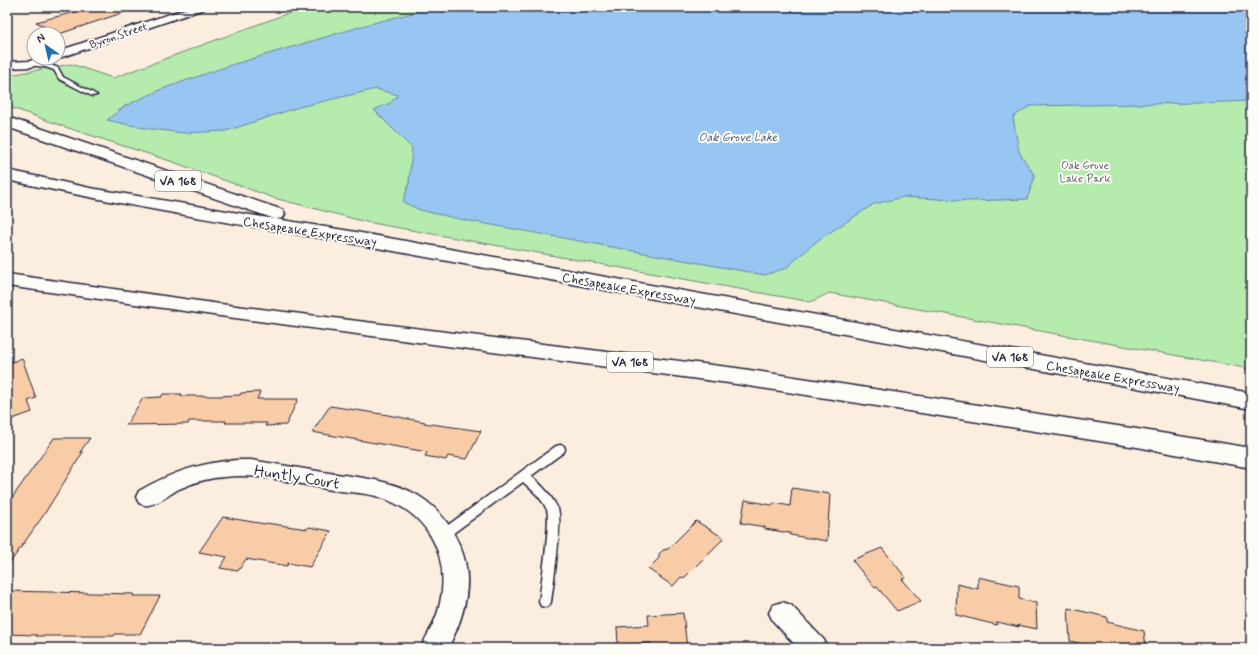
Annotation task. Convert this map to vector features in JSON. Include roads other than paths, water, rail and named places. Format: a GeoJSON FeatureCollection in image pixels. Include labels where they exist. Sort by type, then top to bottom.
{"type":"FeatureCollection","features":[{"type":"Feature","properties":{"kind":"highway","name":"VA 168"},"geometry":{"type":"LineString","coordinates":[[7,122],[235,201],[350,237]]}},
{"type":"Feature","properties":{"kind":"highway","name":"Chesapeake Expressway"},"geometry":{"type":"LineString","coordinates":[[7,175],[194,212],[350,237],[1251,401]]}},
{"type":"Feature","properties":{"kind":"highway","name":"VA 168"},"geometry":{"type":"LineString","coordinates":[[7,280],[736,376],[1137,438],[1251,458]]}},
{"type":"Feature","properties":{"kind":"highway"},"geometry":{"type":"LineString","coordinates":[[7,284],[52,287]]}},
{"type":"Feature","properties":{"kind":"street","name":"Byron Street"},"geometry":{"type":"LineString","coordinates":[[66,52],[201,7]]}},
{"type":"Feature","properties":{"kind":"street"},"geometry":{"type":"LineString","coordinates":[[7,65],[26,64]]}},
{"type":"Feature","properties":{"kind":"street","name":"Huntly Court"},"geometry":{"type":"LineString","coordinates":[[147,497],[182,479],[207,470],[231,467],[251,468],[377,488],[412,502],[432,518],[441,531],[452,552],[456,576],[454,600],[449,621],[434,648]]}},
{"type":"Feature","properties":{"kind":"street"},"geometry":{"type":"LineString","coordinates":[[782,613],[815,648]]}},
{"type":"Feature","properties":{"kind":"lane"},"geometry":{"type":"LineString","coordinates":[[48,66],[56,69],[61,78],[94,95]]}},
{"type":"Feature","properties":{"kind":"lane"},"geometry":{"type":"LineString","coordinates":[[441,531],[523,476],[560,449]]}},
{"type":"Feature","properties":{"kind":"lane"},"geometry":{"type":"LineString","coordinates":[[523,476],[538,488],[553,511],[553,528],[545,602]]}},
{"type":"Feature","properties":{"kind":"water","name":"Oak Grove Lake"},"geometry":{"type":"Polygon","coordinates":[[[435,7],[1251,7],[1251,101],[1030,106],[1013,117],[1019,152],[1035,176],[1027,199],[970,201],[904,197],[874,204],[818,240],[786,268],[765,275],[459,219],[420,210],[403,202],[409,183],[412,148],[374,110],[390,103],[398,95],[376,89],[299,107],[226,131],[183,133],[144,128],[107,120],[125,106],[162,89],[228,66],[366,25],[435,7]]]}},
{"type":"Feature","properties":{"kind":"park label","name":"Oak Grove Lake Park"},"geometry":{"type":"Point","coordinates":[1085,171]}}]}
